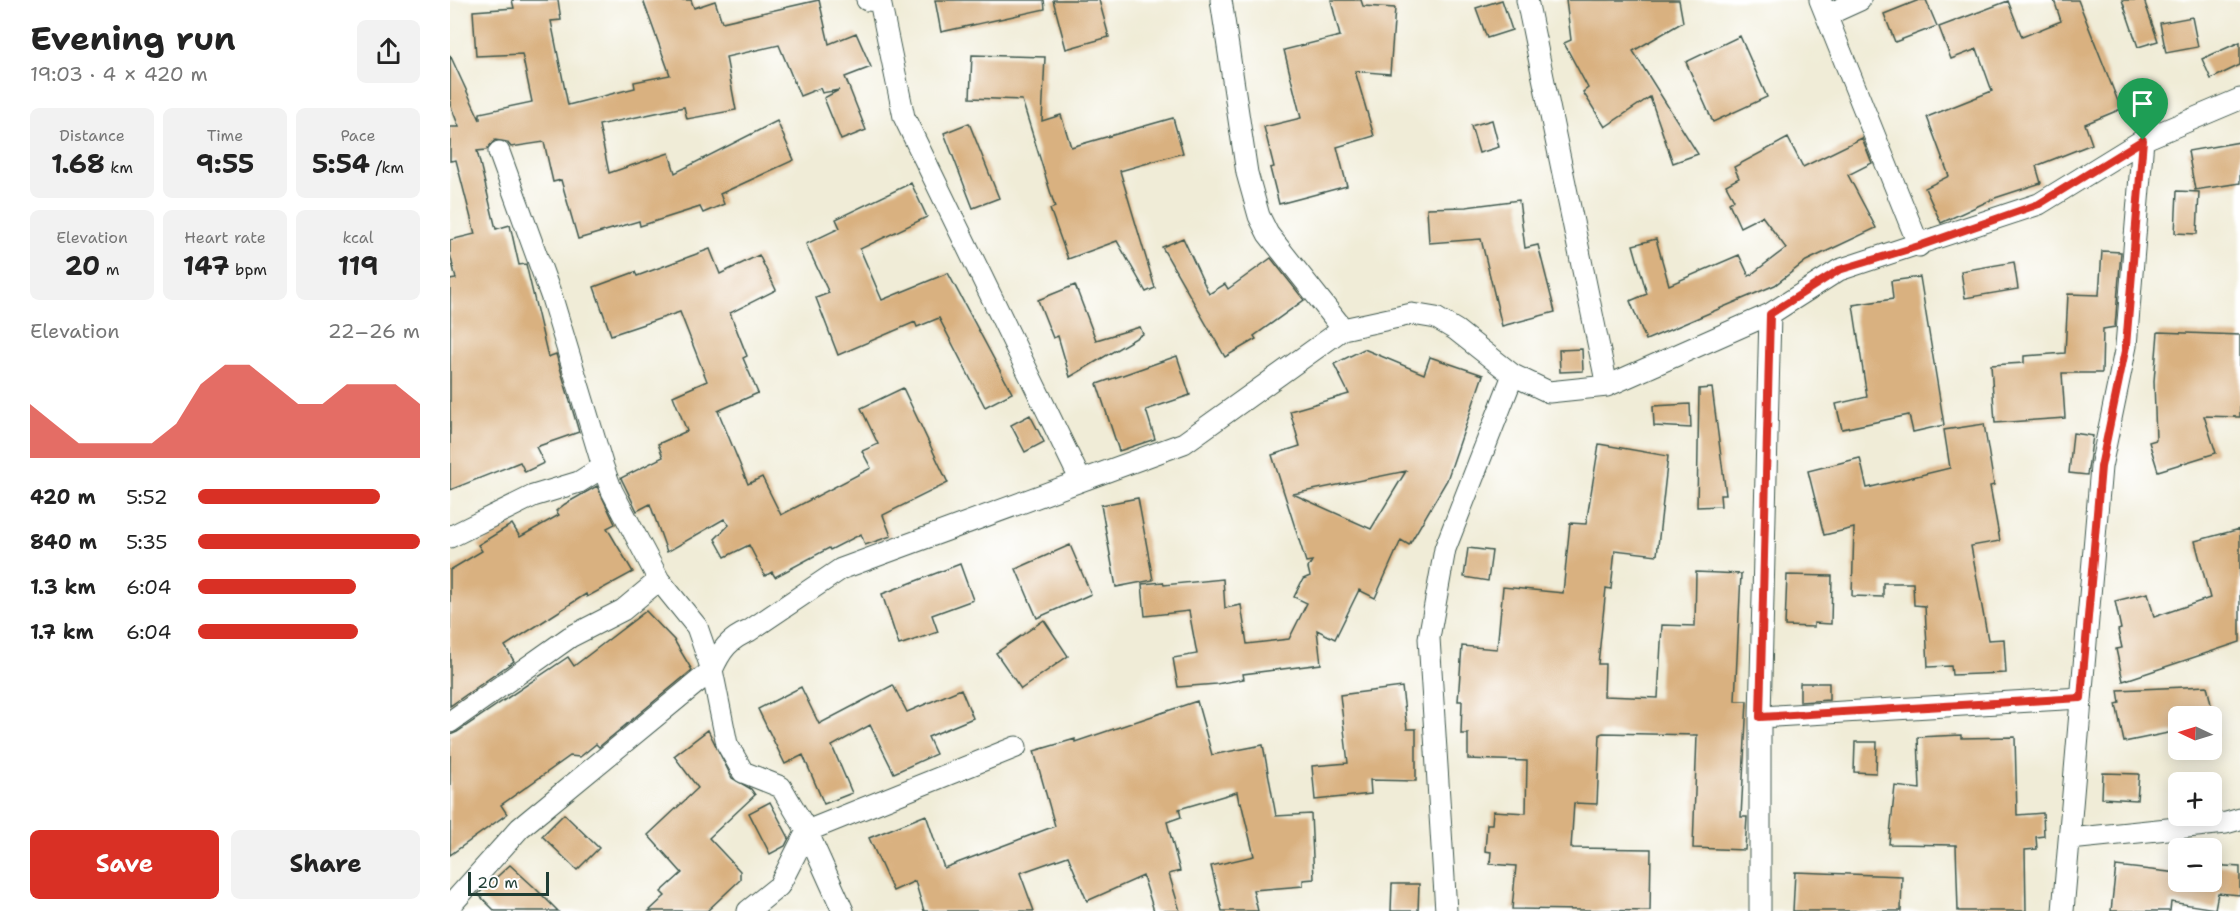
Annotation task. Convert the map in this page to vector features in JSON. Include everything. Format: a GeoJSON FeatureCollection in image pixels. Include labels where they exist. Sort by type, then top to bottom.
{"type":"FeatureCollection","features":[{"type":"Feature","properties":{"kind":"street"},"geometry":{"type":"LineString","coordinates":[[876,0],[904,117],[1080,479]]}},
{"type":"Feature","properties":{"kind":"street"},"geometry":{"type":"LineString","coordinates":[[1221,0],[1247,173],[1259,216],[1268,234],[1343,329]]}},
{"type":"Feature","properties":{"kind":"street"},"geometry":{"type":"LineString","coordinates":[[1527,0],[1606,386]]}},
{"type":"Feature","properties":{"kind":"street"},"geometry":{"type":"LineString","coordinates":[[1860,0],[1824,8],[1919,246]]}},
{"type":"Feature","properties":{"kind":"street"},"geometry":{"type":"LineString","coordinates":[[450,906],[520,828],[712,670],[721,651],[734,637],[750,631],[841,569],[1080,479],[1184,443],[1343,329],[1403,315],[1436,318],[1456,330],[1513,375],[1550,392],[1606,386],[1770,314],[1839,270],[1919,246],[2039,204],[2143,140],[2240,99]]}},
{"type":"Feature","properties":{"kind":"street"},"geometry":{"type":"LineString","coordinates":[[2063,911],[2101,467],[2126,346],[2143,140]]}},
{"type":"Feature","properties":{"kind":"street"},"geometry":{"type":"LineString","coordinates":[[499,152],[552,298],[603,467],[612,490],[659,580],[697,627],[712,670],[727,744],[743,772],[781,787],[807,831],[843,911]]}},
{"type":"Feature","properties":{"kind":"street"},"geometry":{"type":"LineString","coordinates":[[1760,911],[1760,717],[1770,314]]}},
{"type":"Feature","properties":{"kind":"street"},"geometry":{"type":"LineString","coordinates":[[1446,911],[1429,638],[1445,549],[1513,375]]}},
{"type":"Feature","properties":{"kind":"street"},"geometry":{"type":"LineString","coordinates":[[450,537],[533,496],[579,482],[603,467]]}},
{"type":"Feature","properties":{"kind":"street"},"geometry":{"type":"LineString","coordinates":[[450,722],[570,637],[623,610],[659,580]]}},
{"type":"Feature","properties":{"kind":"street"},"geometry":{"type":"LineString","coordinates":[[1760,717],[2081,698]]}},
{"type":"Feature","properties":{"kind":"street"},"geometry":{"type":"LineString","coordinates":[[748,911],[779,886],[807,831],[1016,747]]}},
{"type":"Feature","properties":{"kind":"street"},"geometry":{"type":"LineString","coordinates":[[2070,839],[2226,823],[2240,819]]}},
{"type":"Feature","properties":{"kind":"building"},"geometry":{"type":"Polygon","coordinates":[[[512,0],[558,0],[561,20],[551,21],[568,105],[635,88],[634,82],[670,75],[643,0],[691,0],[694,8],[715,1],[722,22],[819,0],[829,44],[856,33],[871,67],[845,77],[866,130],[841,140],[824,98],[839,90],[822,93],[820,88],[800,96],[779,45],[726,57],[736,110],[687,119],[684,107],[599,125],[609,173],[669,153],[675,173],[777,121],[794,160],[720,194],[724,204],[703,213],[700,207],[640,226],[639,221],[578,239],[561,180],[553,182],[544,142],[511,147],[507,142],[495,140],[486,150],[477,151],[496,229],[510,225],[519,265],[526,264],[548,357],[556,354],[579,432],[536,447],[544,463],[525,472],[520,462],[450,490],[450,280],[456,279],[450,254],[450,240],[475,234],[456,160],[450,161],[450,127],[459,127],[450,104],[450,55],[480,120],[480,113],[532,102],[522,54],[476,56],[473,11],[514,8],[512,0]]]}},
{"type":"Feature","properties":{"kind":"building"},"geometry":{"type":"Polygon","coordinates":[[[935,0],[1044,0],[1045,9],[941,32],[935,0]]]}},
{"type":"Feature","properties":{"kind":"building"},"geometry":{"type":"Polygon","coordinates":[[[1053,0],[1099,0],[1109,37],[1066,49],[1053,0]]]}},
{"type":"Feature","properties":{"kind":"building"},"geometry":{"type":"Polygon","coordinates":[[[1331,0],[1361,0],[1363,6],[1395,8],[1390,74],[1355,71],[1374,136],[1337,147],[1347,186],[1279,204],[1270,168],[1274,167],[1264,127],[1301,118],[1284,50],[1340,36],[1331,0]]]}},
{"type":"Feature","properties":{"kind":"building"},"geometry":{"type":"Polygon","coordinates":[[[1502,0],[1512,30],[1487,38],[1476,8],[1502,0]]]}},
{"type":"Feature","properties":{"kind":"building"},"geometry":{"type":"Polygon","coordinates":[[[1566,0],[1679,0],[1683,22],[1633,51],[1698,154],[1673,163],[1650,97],[1605,127],[1583,92],[1588,88],[1564,43],[1571,40],[1566,0]]]}},
{"type":"Feature","properties":{"kind":"building"},"geometry":{"type":"Polygon","coordinates":[[[1919,0],[1926,0],[1937,26],[1895,42],[1884,14],[1919,0]]]}},
{"type":"Feature","properties":{"kind":"building"},"geometry":{"type":"Polygon","coordinates":[[[2054,0],[2078,0],[2121,109],[2085,124],[2092,144],[2036,166],[2041,183],[1995,198],[1941,223],[1925,188],[1949,176],[1927,117],[1992,91],[1977,49],[1951,59],[1939,27],[2008,1],[2022,37],[2061,21],[2054,0]]]}},
{"type":"Feature","properties":{"kind":"building"},"geometry":{"type":"Polygon","coordinates":[[[2122,0],[2144,0],[2158,41],[2138,47],[2122,0]]]}},
{"type":"Feature","properties":{"kind":"building"},"geometry":{"type":"Polygon","coordinates":[[[2192,17],[2198,47],[2166,53],[2160,23],[2192,17]]]}},
{"type":"Feature","properties":{"kind":"building"},"geometry":{"type":"Polygon","coordinates":[[[1740,36],[1767,97],[1713,122],[1686,62],[1740,36]]]}},
{"type":"Feature","properties":{"kind":"building"},"geometry":{"type":"Polygon","coordinates":[[[2240,42],[2240,65],[2211,79],[2202,59],[2240,42]]]}},
{"type":"Feature","properties":{"kind":"building"},"geometry":{"type":"Polygon","coordinates":[[[972,55],[1045,57],[1042,121],[1061,115],[1071,147],[1173,118],[1183,153],[1120,171],[1155,288],[1146,292],[1117,241],[1068,259],[1050,209],[1055,207],[1022,100],[970,98],[972,55]]]}},
{"type":"Feature","properties":{"kind":"building"},"geometry":{"type":"Polygon","coordinates":[[[1492,120],[1499,147],[1479,153],[1471,126],[1492,120]]]}},
{"type":"Feature","properties":{"kind":"building"},"geometry":{"type":"Polygon","coordinates":[[[969,123],[999,198],[973,208],[944,133],[969,123]]]}},
{"type":"Feature","properties":{"kind":"building"},"geometry":{"type":"Polygon","coordinates":[[[1788,138],[1803,167],[1862,138],[1872,163],[1848,175],[1876,228],[1806,261],[1775,285],[1646,340],[1630,301],[1647,294],[1633,245],[1656,239],[1669,285],[1739,255],[1749,276],[1786,248],[1762,216],[1740,227],[1729,203],[1734,200],[1726,185],[1739,178],[1734,167],[1788,138]]]}},
{"type":"Feature","properties":{"kind":"building"},"geometry":{"type":"Polygon","coordinates":[[[2240,142],[2240,183],[2195,190],[2188,151],[2240,142]]]}},
{"type":"Feature","properties":{"kind":"building"},"geometry":{"type":"Polygon","coordinates":[[[911,183],[927,217],[860,249],[882,300],[948,273],[1012,393],[985,407],[939,318],[917,327],[915,322],[838,355],[816,298],[829,293],[806,244],[840,228],[836,219],[911,183]]]}},
{"type":"Feature","properties":{"kind":"building"},"geometry":{"type":"Polygon","coordinates":[[[2177,191],[2199,192],[2197,234],[2175,233],[2177,191]]]}},
{"type":"Feature","properties":{"kind":"building"},"geometry":{"type":"Polygon","coordinates":[[[1519,200],[1525,248],[1538,245],[1555,312],[1502,326],[1481,239],[1429,243],[1427,208],[1466,207],[1519,200]]]}},
{"type":"Feature","properties":{"kind":"building"},"geometry":{"type":"Polygon","coordinates":[[[1183,238],[1209,294],[1225,284],[1228,289],[1271,258],[1304,300],[1254,336],[1256,339],[1225,357],[1162,247],[1183,238]]]}},
{"type":"Feature","properties":{"kind":"building"},"geometry":{"type":"Polygon","coordinates":[[[710,249],[720,274],[759,255],[776,290],[730,313],[747,356],[743,358],[758,393],[718,411],[748,484],[762,477],[781,515],[871,468],[862,451],[878,444],[861,408],[903,388],[948,483],[883,515],[891,536],[865,545],[861,534],[775,577],[772,572],[765,576],[749,545],[725,557],[715,539],[729,525],[724,519],[667,552],[650,504],[637,511],[621,478],[663,457],[658,444],[687,431],[673,396],[707,381],[680,312],[611,335],[594,287],[635,272],[637,276],[710,249]]]}},
{"type":"Feature","properties":{"kind":"building"},"geometry":{"type":"Polygon","coordinates":[[[2102,251],[2121,252],[2115,327],[2103,329],[2102,373],[2062,373],[2065,418],[1995,423],[1991,365],[2024,363],[2024,356],[2065,353],[2068,294],[2099,295],[2102,251]]]}},
{"type":"Feature","properties":{"kind":"building"},"geometry":{"type":"Polygon","coordinates":[[[2014,262],[2018,289],[1965,298],[1961,271],[2014,262]]]}},
{"type":"Feature","properties":{"kind":"building"},"geometry":{"type":"Polygon","coordinates":[[[1920,277],[1944,425],[1913,432],[1909,415],[1842,429],[1836,404],[1867,397],[1853,305],[1893,299],[1891,281],[1920,277]]]}},
{"type":"Feature","properties":{"kind":"building"},"geometry":{"type":"Polygon","coordinates":[[[1075,285],[1096,340],[1140,327],[1143,334],[1070,377],[1058,336],[1053,338],[1038,300],[1075,285]]]}},
{"type":"Feature","properties":{"kind":"building"},"geometry":{"type":"Polygon","coordinates":[[[2158,332],[2240,335],[2240,417],[2204,416],[2216,453],[2158,471],[2149,442],[2156,440],[2154,381],[2158,332]]]}},
{"type":"Feature","properties":{"kind":"building"},"geometry":{"type":"Polygon","coordinates":[[[1364,349],[1424,374],[1430,357],[1483,375],[1447,480],[1409,545],[1401,540],[1375,598],[1359,590],[1335,639],[1317,630],[1321,664],[1243,674],[1244,679],[1217,684],[1178,687],[1173,658],[1197,654],[1189,611],[1145,616],[1142,584],[1163,582],[1164,585],[1223,579],[1225,608],[1241,605],[1247,644],[1289,639],[1307,603],[1294,597],[1303,579],[1310,576],[1308,568],[1312,561],[1306,562],[1272,455],[1300,446],[1290,411],[1349,394],[1334,364],[1364,349]],[[1406,471],[1293,494],[1371,529],[1406,471]]]}},
{"type":"Feature","properties":{"kind":"building"},"geometry":{"type":"Polygon","coordinates":[[[1582,349],[1583,371],[1560,372],[1559,350],[1582,349]]]}},
{"type":"Feature","properties":{"kind":"building"},"geometry":{"type":"Polygon","coordinates":[[[1177,356],[1190,395],[1146,410],[1155,439],[1119,451],[1097,384],[1177,356]]]}},
{"type":"Feature","properties":{"kind":"building"},"geometry":{"type":"Polygon","coordinates":[[[1712,388],[1726,495],[1720,495],[1721,506],[1697,507],[1699,389],[1712,388]]]}},
{"type":"Feature","properties":{"kind":"building"},"geometry":{"type":"Polygon","coordinates":[[[1690,404],[1691,428],[1654,426],[1653,406],[1690,404]]]}},
{"type":"Feature","properties":{"kind":"building"},"geometry":{"type":"Polygon","coordinates":[[[1030,415],[1044,442],[1025,452],[1011,425],[1030,415]]]}},
{"type":"Feature","properties":{"kind":"building"},"geometry":{"type":"Polygon","coordinates":[[[1984,424],[1994,485],[1990,486],[2000,541],[1971,546],[1988,640],[2004,639],[2006,673],[1952,675],[1951,666],[1928,667],[1925,606],[1914,605],[1913,583],[1883,583],[1883,597],[1852,596],[1854,528],[1824,535],[1808,471],[1860,458],[1867,488],[1950,468],[1944,430],[1984,424]]]}},
{"type":"Feature","properties":{"kind":"building"},"geometry":{"type":"Polygon","coordinates":[[[2073,433],[2093,436],[2087,475],[2069,473],[2073,433]]]}},
{"type":"Feature","properties":{"kind":"building"},"geometry":{"type":"Polygon","coordinates":[[[1599,444],[1668,456],[1657,555],[1615,550],[1611,589],[1606,588],[1598,664],[1605,664],[1604,696],[1658,698],[1662,625],[1695,626],[1696,572],[1741,574],[1735,701],[1747,701],[1741,817],[1747,817],[1745,850],[1693,848],[1697,735],[1603,733],[1600,734],[1597,804],[1574,803],[1571,848],[1651,849],[1650,911],[1512,909],[1516,866],[1490,864],[1491,852],[1485,851],[1487,824],[1492,824],[1493,811],[1526,813],[1527,761],[1468,759],[1468,734],[1461,734],[1462,701],[1458,701],[1462,646],[1497,649],[1503,587],[1563,593],[1570,523],[1586,524],[1599,444]]]}},
{"type":"Feature","properties":{"kind":"building"},"geometry":{"type":"Polygon","coordinates":[[[597,486],[615,524],[607,528],[633,572],[587,597],[586,594],[505,646],[514,661],[450,706],[450,570],[482,551],[478,545],[512,524],[520,537],[559,515],[556,511],[565,504],[597,486]]]}},
{"type":"Feature","properties":{"kind":"building"},"geometry":{"type":"Polygon","coordinates":[[[1138,498],[1153,580],[1116,587],[1101,505],[1138,498]]]}},
{"type":"Feature","properties":{"kind":"building"},"geometry":{"type":"Polygon","coordinates":[[[2240,529],[2240,642],[2123,681],[2116,649],[2122,648],[2118,630],[2121,629],[2115,601],[2148,593],[2154,617],[2210,598],[2195,541],[2240,529]]]}},
{"type":"Feature","properties":{"kind":"building"},"geometry":{"type":"Polygon","coordinates":[[[1070,545],[1091,594],[1037,618],[1016,569],[1070,545]]]}},
{"type":"Feature","properties":{"kind":"building"},"geometry":{"type":"Polygon","coordinates":[[[1468,548],[1492,551],[1488,581],[1464,577],[1468,548]]]}},
{"type":"Feature","properties":{"kind":"building"},"geometry":{"type":"Polygon","coordinates":[[[960,564],[973,600],[932,615],[938,632],[899,645],[882,594],[960,564]]]}},
{"type":"Feature","properties":{"kind":"building"},"geometry":{"type":"Polygon","coordinates":[[[1787,575],[1832,576],[1831,624],[1814,623],[1814,627],[1785,626],[1787,575]]]}},
{"type":"Feature","properties":{"kind":"building"},"geometry":{"type":"Polygon","coordinates":[[[646,611],[674,640],[692,670],[599,747],[596,744],[580,757],[570,756],[501,805],[507,814],[450,855],[450,735],[568,657],[574,666],[646,611]]]}},
{"type":"Feature","properties":{"kind":"building"},"geometry":{"type":"Polygon","coordinates":[[[1044,620],[1068,656],[1021,689],[996,653],[1044,620]]]}},
{"type":"Feature","properties":{"kind":"building"},"geometry":{"type":"Polygon","coordinates":[[[1800,683],[1829,683],[1829,700],[1800,702],[1800,683]]]}},
{"type":"Feature","properties":{"kind":"building"},"geometry":{"type":"Polygon","coordinates":[[[893,685],[907,712],[961,689],[973,718],[928,737],[936,754],[894,773],[870,725],[832,746],[852,793],[824,804],[803,755],[785,764],[758,709],[801,687],[819,724],[893,685]]]}},
{"type":"Feature","properties":{"kind":"building"},"geometry":{"type":"Polygon","coordinates":[[[2207,686],[2211,706],[2168,706],[2168,733],[2124,742],[2116,704],[2120,703],[2118,690],[2207,686]]]}},
{"type":"Feature","properties":{"kind":"building"},"geometry":{"type":"Polygon","coordinates":[[[1402,687],[1407,729],[1416,729],[1416,781],[1370,780],[1371,794],[1315,800],[1312,766],[1348,763],[1340,695],[1402,687]]]}},
{"type":"Feature","properties":{"kind":"building"},"geometry":{"type":"Polygon","coordinates":[[[1197,701],[1212,755],[1263,745],[1276,816],[1311,814],[1314,879],[1303,880],[1303,886],[1253,890],[1258,911],[1222,911],[1211,866],[1254,856],[1237,792],[1179,809],[1181,817],[1167,822],[1180,871],[1169,874],[1180,911],[1154,911],[1143,876],[1087,901],[1068,856],[1020,873],[1034,911],[924,911],[915,881],[893,891],[869,838],[926,815],[944,868],[1055,826],[1034,751],[1075,739],[1075,742],[1197,701]]]}},
{"type":"Feature","properties":{"kind":"building"},"geometry":{"type":"Polygon","coordinates":[[[708,730],[732,778],[751,789],[755,795],[709,838],[740,871],[740,880],[707,911],[649,911],[665,896],[661,892],[682,873],[648,835],[698,788],[674,756],[708,730]]]}},
{"type":"Feature","properties":{"kind":"building"},"geometry":{"type":"Polygon","coordinates":[[[1961,735],[1961,738],[2015,737],[2017,815],[2043,813],[2044,836],[2036,837],[2037,849],[2025,850],[2026,911],[1958,911],[1956,845],[1889,844],[1895,786],[1920,789],[1918,737],[1961,735]]]}},
{"type":"Feature","properties":{"kind":"building"},"geometry":{"type":"Polygon","coordinates":[[[1855,742],[1877,742],[1876,773],[1854,772],[1855,742]]]}},
{"type":"Feature","properties":{"kind":"building"},"geometry":{"type":"Polygon","coordinates":[[[2103,773],[2139,774],[2137,800],[2102,798],[2103,773]]]}},
{"type":"Feature","properties":{"kind":"building"},"geometry":{"type":"Polygon","coordinates":[[[770,802],[789,838],[785,846],[770,854],[749,813],[770,802]]]}},
{"type":"Feature","properties":{"kind":"building"},"geometry":{"type":"Polygon","coordinates":[[[564,814],[599,848],[577,870],[542,836],[564,814]]]}},
{"type":"Feature","properties":{"kind":"building"},"geometry":{"type":"Polygon","coordinates":[[[510,865],[558,911],[495,911],[478,894],[510,865]]]}},
{"type":"Feature","properties":{"kind":"building"},"geometry":{"type":"Polygon","coordinates":[[[2116,866],[2168,872],[2168,892],[2222,892],[2222,866],[2240,867],[2240,895],[2218,893],[2215,909],[2171,902],[2170,911],[2111,911],[2116,866]]]}},
{"type":"Feature","properties":{"kind":"building"},"geometry":{"type":"Polygon","coordinates":[[[1795,872],[1902,876],[1901,911],[1793,911],[1795,872]]]}},
{"type":"Feature","properties":{"kind":"building"},"geometry":{"type":"Polygon","coordinates":[[[1392,884],[1419,884],[1418,911],[1391,911],[1392,884]]]}},
{"type":"Feature","properties":{"kind":"route"},"geometry":{"type":"LineString","coordinates":[[2143,140],[2126,346],[2101,467],[2081,698],[1760,717],[1770,314],[1839,270],[1919,246],[2039,204],[2143,140]]}}]}
